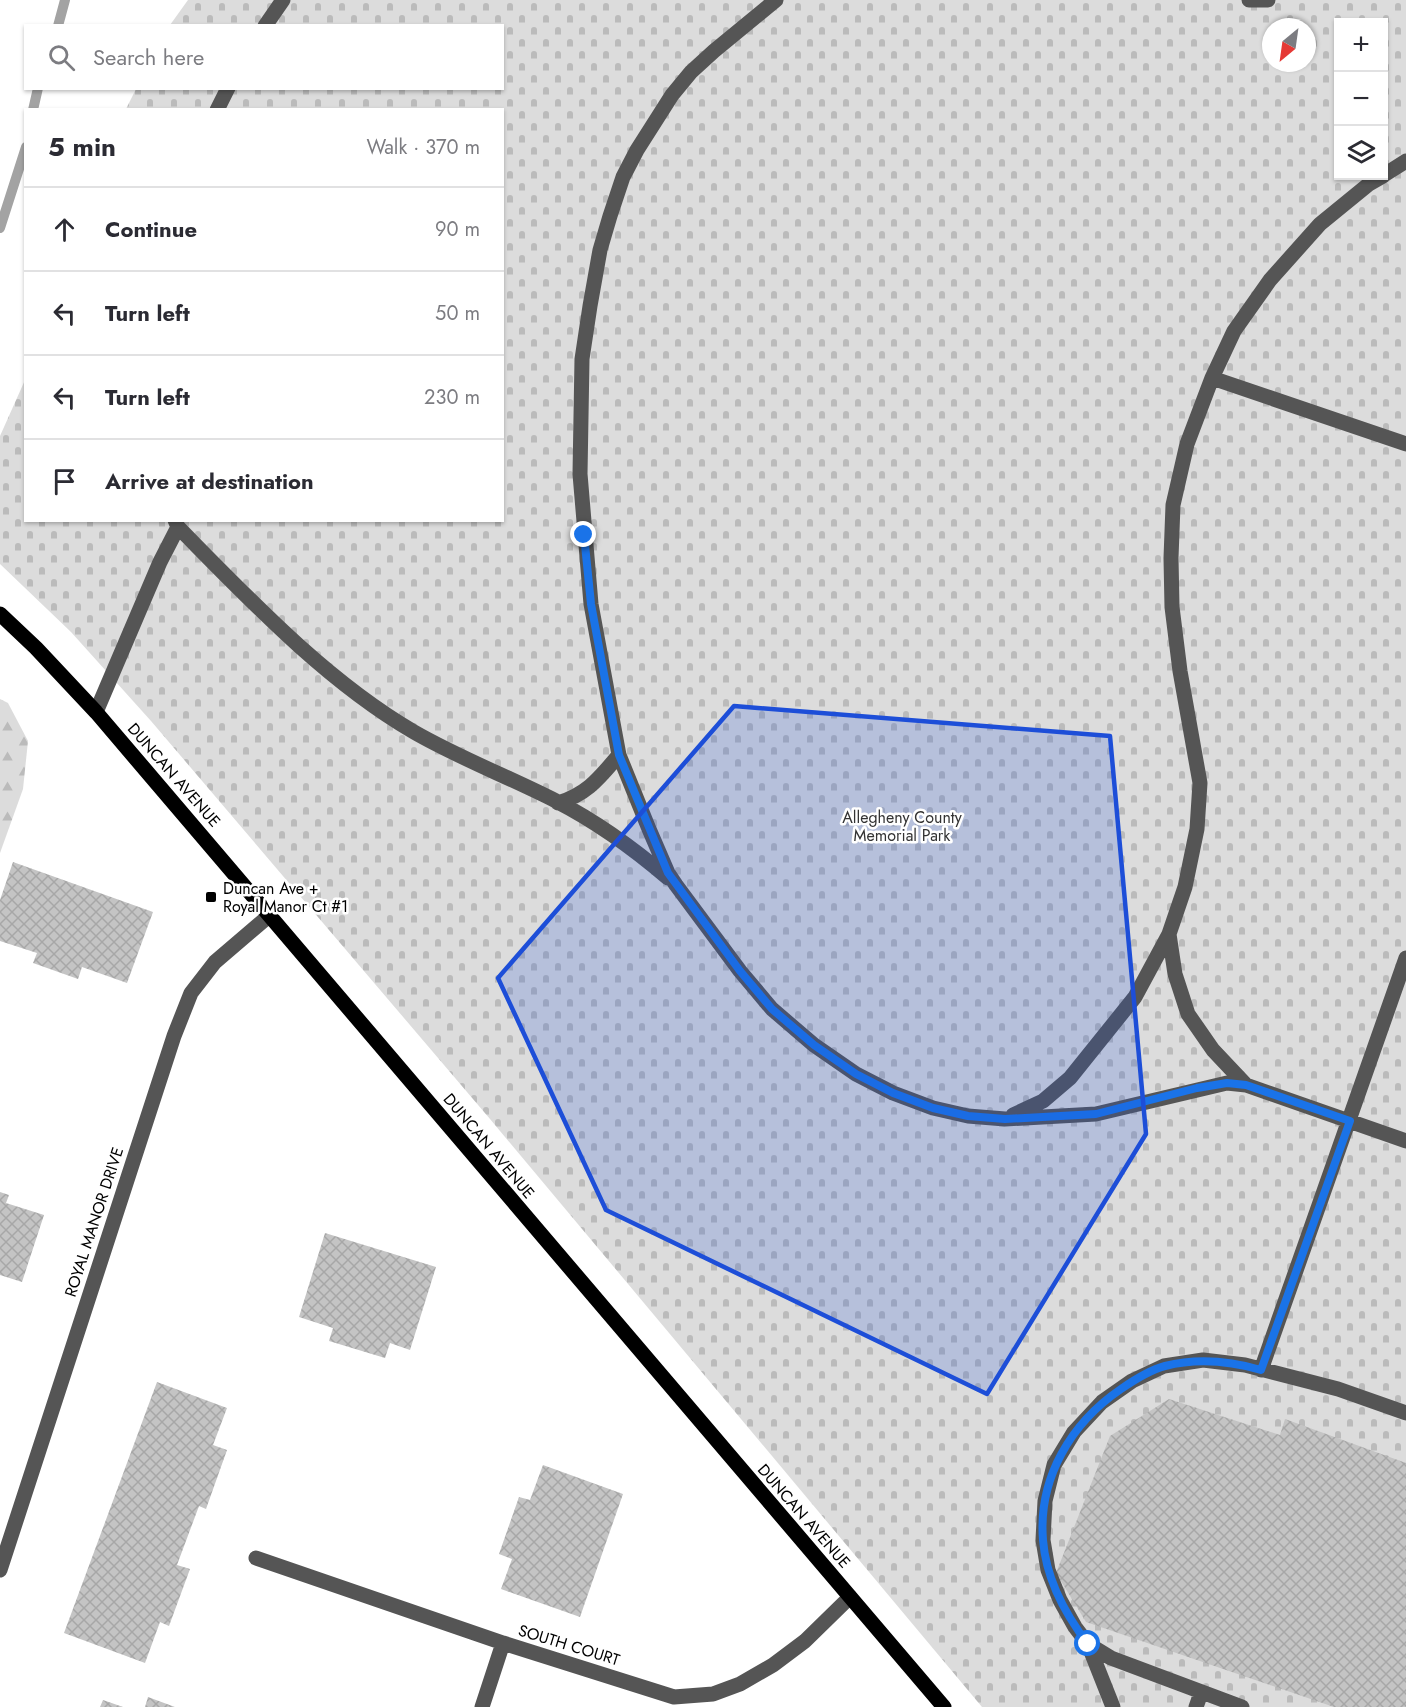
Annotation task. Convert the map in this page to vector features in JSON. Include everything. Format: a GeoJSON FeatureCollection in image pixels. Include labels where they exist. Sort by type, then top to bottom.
{"type":"FeatureCollection","features":[{"type":"Feature","properties":{"kind":"main road","name":"DUNCAN AVENUE"},"geometry":{"type":"LineString","coordinates":[[0,614],[36,648],[96,712],[944,1707]]}},
{"type":"Feature","properties":{"kind":"lane"},"geometry":{"type":"LineString","coordinates":[[266,24],[283,0]]}},
{"type":"Feature","properties":{"kind":"lane"},"geometry":{"type":"LineString","coordinates":[[776,0],[691,72],[672,95],[637,150],[623,177],[600,250],[582,359],[580,474],[591,604],[619,755],[668,873],[740,971],[766,1001],[814,1045],[856,1074],[893,1093],[933,1108],[968,1116],[1005,1119],[1096,1114],[1197,1088],[1227,1083],[1246,1085],[1406,1141]]}},
{"type":"Feature","properties":{"kind":"lane"},"geometry":{"type":"LineString","coordinates":[[1249,0],[1268,0]]}},
{"type":"Feature","properties":{"kind":"lane"},"geometry":{"type":"LineString","coordinates":[[218,108],[227,90]]}},
{"type":"Feature","properties":{"kind":"lane"},"geometry":{"type":"LineString","coordinates":[[1388,172],[1406,161]]}},
{"type":"Feature","properties":{"kind":"lane"},"geometry":{"type":"LineString","coordinates":[[1005,1119],[1043,1101],[1070,1078],[1135,997],[1169,934],[1188,875],[1197,829],[1200,783],[1180,671],[1172,607],[1170,558],[1173,505],[1187,444],[1212,378],[1234,331],[1270,280],[1320,224],[1375,180]]}},
{"type":"Feature","properties":{"kind":"lane"},"geometry":{"type":"LineString","coordinates":[[1212,378],[1406,444]]}},
{"type":"Feature","properties":{"kind":"lane"},"geometry":{"type":"LineString","coordinates":[[96,712],[177,524],[276,626],[357,693],[414,732],[558,802],[632,847],[676,885]]}},
{"type":"Feature","properties":{"kind":"lane"},"geometry":{"type":"LineString","coordinates":[[558,802],[576,797],[598,780],[619,755]]}},
{"type":"Feature","properties":{"kind":"lane","name":"ROYAL MANOR DRIVE"},"geometry":{"type":"LineString","coordinates":[[0,1570],[190,993],[215,962],[270,915]]}},
{"type":"Feature","properties":{"kind":"lane"},"geometry":{"type":"LineString","coordinates":[[1169,934],[1175,974],[1188,1014],[1213,1050],[1246,1085]]}},
{"type":"Feature","properties":{"kind":"lane"},"geometry":{"type":"LineString","coordinates":[[1261,1370],[1406,958]]}},
{"type":"Feature","properties":{"kind":"lane"},"geometry":{"type":"LineString","coordinates":[[1242,1707],[1198,1700],[1097,1652],[1088,1644],[1075,1627],[1060,1600],[1048,1570],[1043,1539],[1045,1501],[1054,1465],[1074,1431],[1102,1402],[1132,1381],[1164,1366],[1203,1360],[1245,1365],[1338,1389],[1406,1413]]}},
{"type":"Feature","properties":{"kind":"lane","name":"SOUTH COURT"},"geometry":{"type":"LineString","coordinates":[[256,1558],[503,1643],[674,1697],[713,1694],[740,1684],[773,1665],[805,1641],[850,1597]]}},
{"type":"Feature","properties":{"kind":"lane"},"geometry":{"type":"LineString","coordinates":[[482,1707],[503,1643]]}},
{"type":"Feature","properties":{"kind":"lane"},"geometry":{"type":"LineString","coordinates":[[1088,1644],[1113,1707]]}},
{"type":"Feature","properties":{"kind":"highlighted area"},"geometry":{"type":"Polygon","coordinates":[[[734,706],[1110,736],[1146,1134],[987,1394],[606,1210],[498,978],[734,706]]]}},
{"type":"Feature","properties":{"kind":"green space","name":"Allegheny County Memorial Park"},"geometry":{"type":"Polygon","coordinates":[[[188,0],[1406,0],[1406,1707],[982,1707],[490,1119],[151,721],[71,632],[0,564],[0,436],[24,382],[24,522],[504,522],[504,108],[126,108],[136,90],[504,90],[504,24],[171,24],[188,0]]]}},
{"type":"Feature","properties":{"kind":"green space"},"geometry":{"type":"Polygon","coordinates":[[[0,699],[8,703],[28,741],[23,789],[0,853],[0,699]]]}},
{"type":"Feature","properties":{"kind":"building"},"geometry":{"type":"Polygon","coordinates":[[[13,862],[153,912],[127,983],[82,967],[78,979],[33,963],[37,953],[0,941],[0,900],[13,862]]]}},
{"type":"Feature","properties":{"kind":"building"},"geometry":{"type":"Polygon","coordinates":[[[0,1192],[9,1195],[6,1203],[44,1215],[22,1282],[0,1275],[0,1192]]]}},
{"type":"Feature","properties":{"kind":"building"},"geometry":{"type":"Polygon","coordinates":[[[325,1233],[436,1267],[410,1350],[390,1343],[385,1358],[329,1341],[333,1328],[299,1317],[325,1233]]]}},
{"type":"Feature","properties":{"kind":"building"},"geometry":{"type":"Polygon","coordinates":[[[157,1382],[227,1408],[213,1445],[227,1450],[206,1509],[199,1506],[177,1565],[190,1569],[169,1626],[160,1622],[145,1663],[64,1633],[157,1382]]]}},
{"type":"Feature","properties":{"kind":"building"},"geometry":{"type":"Polygon","coordinates":[[[1169,1399],[1280,1435],[1285,1419],[1406,1463],[1406,1707],[1334,1707],[1086,1622],[1056,1573],[1110,1436],[1169,1399]]]}},
{"type":"Feature","properties":{"kind":"building"},"geometry":{"type":"Polygon","coordinates":[[[543,1465],[623,1494],[580,1617],[501,1589],[512,1559],[499,1554],[519,1497],[530,1500],[543,1465]]]}},
{"type":"Feature","properties":{"kind":"building"},"geometry":{"type":"Polygon","coordinates":[[[148,1697],[175,1707],[145,1707],[148,1697]]]}},
{"type":"Feature","properties":{"kind":"building"},"geometry":{"type":"Polygon","coordinates":[[[103,1700],[123,1707],[100,1707],[103,1700]]]}},
{"type":"Feature","properties":{"kind":"waterway"},"geometry":{"type":"LineString","coordinates":[[59,24],[65,0]]}},
{"type":"Feature","properties":{"kind":"waterway"},"geometry":{"type":"LineString","coordinates":[[33,108],[38,90]]}},
{"type":"Feature","properties":{"kind":"waterway"},"geometry":{"type":"LineString","coordinates":[[0,228],[24,153]]}},
{"type":"Feature","properties":{"kind":"place","name":"Duncan Ave + Royal Manor Ct #1"},"geometry":{"type":"Point","coordinates":[211,897]}},
{"type":"Feature","properties":{"kind":"route"},"geometry":{"type":"LineString","coordinates":[[584,535],[591,604],[619,755],[668,873],[740,971],[772,1009],[814,1045],[856,1074],[893,1093],[933,1108],[968,1116],[1005,1119],[1096,1114],[1197,1088],[1227,1083],[1246,1085],[1350,1121],[1261,1370],[1245,1365],[1203,1360],[1164,1366],[1132,1381],[1102,1402],[1074,1431],[1054,1465],[1045,1501],[1043,1539],[1048,1570],[1060,1600],[1075,1627],[1088,1644]]}}]}
